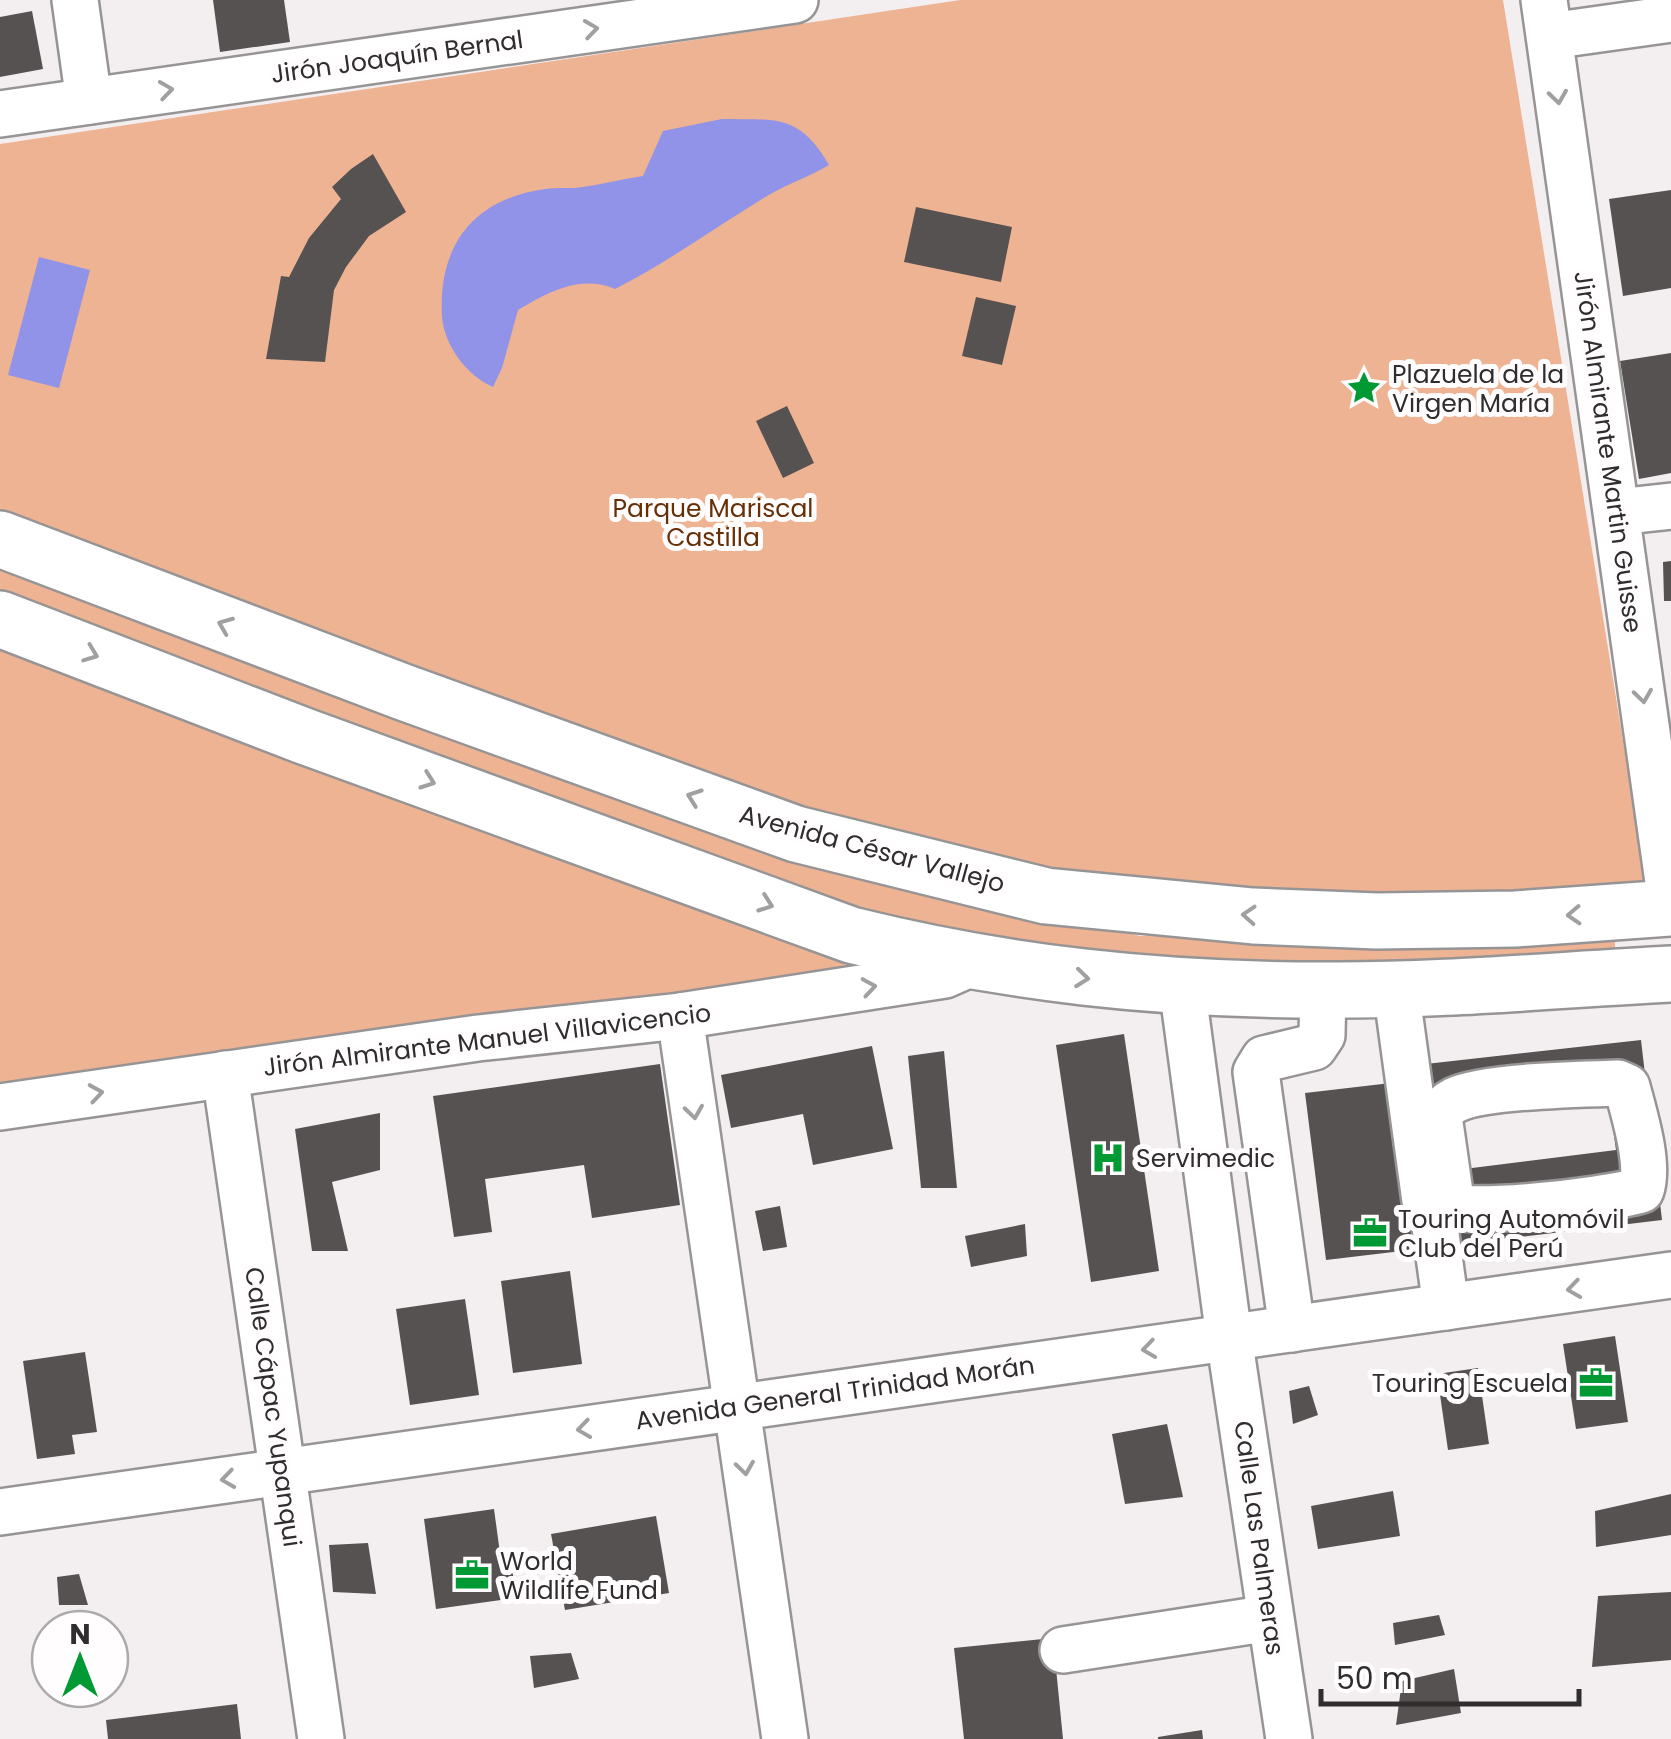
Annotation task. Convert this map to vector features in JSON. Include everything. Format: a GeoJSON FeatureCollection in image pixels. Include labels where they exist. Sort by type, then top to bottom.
{"type":"FeatureCollection","features":[{"type":"Feature","properties":{"kind":"main road","name":"Avenida César Vallejo"},"geometry":{"type":"LineString","coordinates":[[0,539],[281,647],[796,834],[1046,896],[1253,916],[1377,921],[1516,919],[1671,906]]}},
{"type":"Feature","properties":{"kind":"main road"},"geometry":{"type":"LineString","coordinates":[[0,620],[850,935],[972,963],[1081,978],[1182,986],[1323,990],[1671,974]]}},
{"type":"Feature","properties":{"kind":"main road"},"geometry":{"type":"LineString","coordinates":[[252,714],[268,712],[281,704],[290,691],[294,676],[281,647]]}},
{"type":"Feature","properties":{"kind":"main road"},"geometry":{"type":"LineString","coordinates":[[356,755],[344,728],[348,712],[356,699],[384,685]]}},
{"type":"Feature","properties":{"kind":"street"},"geometry":{"type":"LineString","coordinates":[[75,0],[89,101]]}},
{"type":"Feature","properties":{"kind":"street","name":"Jirón Joaquín Bernal"},"geometry":{"type":"LineString","coordinates":[[0,114],[538,18],[795,0]]}},
{"type":"Feature","properties":{"kind":"street"},"geometry":{"type":"LineString","coordinates":[[1547,18],[1671,19]]}},
{"type":"Feature","properties":{"kind":"street","name":"Jirón Almirante Martin Guisse"},"geometry":{"type":"LineString","coordinates":[[1547,18],[1671,906]]}},
{"type":"Feature","properties":{"kind":"street"},"geometry":{"type":"LineString","coordinates":[[1617,512],[1671,506]]}},
{"type":"Feature","properties":{"kind":"street","name":"Jirón Almirante Manuel Villavicencio"},"geometry":{"type":"LineString","coordinates":[[0,1107],[478,1038],[680,1016],[944,975],[972,963]]}},
{"type":"Feature","properties":{"kind":"street","name":"Calle Las Palmeras"},"geometry":{"type":"LineString","coordinates":[[1182,986],[1289,1739]]}},
{"type":"Feature","properties":{"kind":"street"},"geometry":{"type":"LineString","coordinates":[[1396,989],[1425,1201],[1442,1206],[1542,1205],[1641,1190],[1645,1179],[1636,1120],[1627,1087],[1618,1083],[1496,1091],[1458,1098],[1449,1104],[1439,1116],[1442,1206],[1446,1307]]}},
{"type":"Feature","properties":{"kind":"street"},"geometry":{"type":"LineString","coordinates":[[1292,1329],[1256,1072],[1264,1059],[1314,1047],[1322,1035],[1323,990]]}},
{"type":"Feature","properties":{"kind":"street"},"geometry":{"type":"LineString","coordinates":[[680,1016],[785,1739]]}},
{"type":"Feature","properties":{"kind":"street","name":"Calle Cápac Yupanqui"},"geometry":{"type":"LineString","coordinates":[[225,1074],[321,1739]]}},
{"type":"Feature","properties":{"kind":"street","name":"Avenida General Trinidad Morán"},"geometry":{"type":"LineString","coordinates":[[0,1512],[1671,1275]]}},
{"type":"Feature","properties":{"kind":"street"},"geometry":{"type":"LineString","coordinates":[[1063,1650],[1270,1618]]}},
{"type":"Feature","properties":{"kind":"green space","name":"Parque Mariscal Castilla"},"geometry":{"type":"Polygon","coordinates":[[[960,0],[1503,0],[1647,889],[1008,903],[1140,936],[1615,939],[1615,958],[921,983],[0,1099],[0,144],[960,0]]]}},
{"type":"Feature","properties":{"kind":"water"},"geometry":{"type":"Polygon","coordinates":[[[722,119],[771,120],[796,128],[818,148],[829,165],[767,196],[615,289],[577,284],[553,291],[518,310],[493,387],[466,367],[447,338],[442,291],[454,248],[480,215],[520,194],[643,176],[663,131],[722,119]]]}},
{"type":"Feature","properties":{"kind":"water"},"geometry":{"type":"Polygon","coordinates":[[[39,257],[90,270],[59,388],[8,375],[39,257]]]}},
{"type":"Feature","properties":{"kind":"building"},"geometry":{"type":"Polygon","coordinates":[[[213,0],[284,0],[290,42],[220,52],[213,0]]]}},
{"type":"Feature","properties":{"kind":"building"},"geometry":{"type":"Polygon","coordinates":[[[32,11],[43,69],[0,77],[0,17],[32,11]]]}},
{"type":"Feature","properties":{"kind":"building"},"geometry":{"type":"Polygon","coordinates":[[[373,154],[406,212],[369,236],[346,267],[334,290],[325,362],[266,359],[281,276],[289,277],[309,238],[341,199],[332,187],[373,154]]]}},
{"type":"Feature","properties":{"kind":"building"},"geometry":{"type":"Polygon","coordinates":[[[1671,190],[1671,288],[1623,296],[1609,199],[1671,190]]]}},
{"type":"Feature","properties":{"kind":"building"},"geometry":{"type":"Polygon","coordinates":[[[916,207],[1012,227],[1001,282],[904,262],[916,207]]]}},
{"type":"Feature","properties":{"kind":"building"},"geometry":{"type":"Polygon","coordinates":[[[976,297],[1016,306],[1002,365],[962,356],[976,297]]]}},
{"type":"Feature","properties":{"kind":"building"},"geometry":{"type":"Polygon","coordinates":[[[1671,353],[1671,473],[1639,479],[1620,361],[1671,353]]]}},
{"type":"Feature","properties":{"kind":"building"},"geometry":{"type":"Polygon","coordinates":[[[787,406],[814,463],[783,478],[756,421],[787,406]]]}},
{"type":"Feature","properties":{"kind":"building"},"geometry":{"type":"Polygon","coordinates":[[[1671,561],[1671,601],[1664,601],[1663,562],[1671,561]]]}},
{"type":"Feature","properties":{"kind":"building","name":"Servimedic"},"geometry":{"type":"Polygon","coordinates":[[[1124,1034],[1159,1271],[1091,1282],[1056,1045],[1124,1034]]]}},
{"type":"Feature","properties":{"kind":"building"},"geometry":{"type":"Polygon","coordinates":[[[1641,1040],[1662,1220],[1326,1260],[1305,1093],[1391,1083],[1390,1068],[1641,1040]],[[1609,1100],[1449,1121],[1456,1170],[1616,1150],[1609,1100]]]}},
{"type":"Feature","properties":{"kind":"building"},"geometry":{"type":"Polygon","coordinates":[[[872,1046],[893,1149],[813,1165],[803,1114],[731,1128],[721,1075],[872,1046]]]}},
{"type":"Feature","properties":{"kind":"building"},"geometry":{"type":"Polygon","coordinates":[[[944,1051],[957,1188],[921,1188],[908,1056],[944,1051]]]}},
{"type":"Feature","properties":{"kind":"building"},"geometry":{"type":"Polygon","coordinates":[[[660,1064],[680,1205],[592,1218],[584,1165],[485,1179],[492,1232],[454,1237],[433,1096],[660,1064]]]}},
{"type":"Feature","properties":{"kind":"building"},"geometry":{"type":"Polygon","coordinates":[[[380,1113],[380,1170],[332,1182],[348,1251],[312,1251],[295,1129],[380,1113]]]}},
{"type":"Feature","properties":{"kind":"building"},"geometry":{"type":"Polygon","coordinates":[[[780,1206],[787,1247],[763,1251],[755,1211],[780,1206]]]}},
{"type":"Feature","properties":{"kind":"building"},"geometry":{"type":"Polygon","coordinates":[[[1025,1224],[1027,1256],[971,1267],[965,1236],[1025,1224]]]}},
{"type":"Feature","properties":{"kind":"building"},"geometry":{"type":"Polygon","coordinates":[[[570,1271],[582,1364],[513,1373],[501,1281],[570,1271]]]}},
{"type":"Feature","properties":{"kind":"building"},"geometry":{"type":"Polygon","coordinates":[[[465,1299],[479,1395],[410,1405],[396,1309],[465,1299]]]}},
{"type":"Feature","properties":{"kind":"building","name":"Touring Escuela"},"geometry":{"type":"Polygon","coordinates":[[[1615,1336],[1628,1422],[1576,1429],[1563,1344],[1615,1336]]]}},
{"type":"Feature","properties":{"kind":"building"},"geometry":{"type":"Polygon","coordinates":[[[85,1352],[97,1432],[72,1435],[75,1454],[37,1459],[23,1361],[85,1352]]]}},
{"type":"Feature","properties":{"kind":"building"},"geometry":{"type":"Polygon","coordinates":[[[1478,1368],[1489,1444],[1448,1450],[1437,1374],[1478,1368]]]}},
{"type":"Feature","properties":{"kind":"building"},"geometry":{"type":"Polygon","coordinates":[[[1309,1386],[1318,1415],[1293,1424],[1289,1391],[1309,1386]]]}},
{"type":"Feature","properties":{"kind":"building"},"geometry":{"type":"Polygon","coordinates":[[[1167,1424],[1183,1497],[1125,1504],[1112,1434],[1167,1424]]]}},
{"type":"Feature","properties":{"kind":"building"},"geometry":{"type":"Polygon","coordinates":[[[1393,1491],[1400,1536],[1318,1549],[1311,1506],[1393,1491]]]}},
{"type":"Feature","properties":{"kind":"building"},"geometry":{"type":"Polygon","coordinates":[[[1671,1494],[1671,1535],[1596,1547],[1595,1511],[1671,1494]]]}},
{"type":"Feature","properties":{"kind":"building","name":"World Wildlife Fund"},"geometry":{"type":"Polygon","coordinates":[[[494,1509],[500,1553],[510,1552],[516,1598],[436,1609],[424,1519],[494,1509]]]}},
{"type":"Feature","properties":{"kind":"building"},"geometry":{"type":"Polygon","coordinates":[[[656,1516],[669,1593],[565,1610],[551,1534],[656,1516]]]}},
{"type":"Feature","properties":{"kind":"building"},"geometry":{"type":"Polygon","coordinates":[[[368,1543],[376,1594],[333,1592],[329,1545],[368,1543]]]}},
{"type":"Feature","properties":{"kind":"building"},"geometry":{"type":"Polygon","coordinates":[[[79,1574],[88,1605],[59,1605],[57,1577],[79,1574]]]}},
{"type":"Feature","properties":{"kind":"building"},"geometry":{"type":"Polygon","coordinates":[[[1671,1592],[1671,1660],[1592,1667],[1598,1596],[1671,1592]]]}},
{"type":"Feature","properties":{"kind":"building"},"geometry":{"type":"Polygon","coordinates":[[[1439,1615],[1445,1635],[1395,1645],[1393,1623],[1439,1615]]]}},
{"type":"Feature","properties":{"kind":"building"},"geometry":{"type":"Polygon","coordinates":[[[1053,1638],[1063,1739],[964,1739],[954,1648],[1053,1638]]]}},
{"type":"Feature","properties":{"kind":"building"},"geometry":{"type":"Polygon","coordinates":[[[571,1653],[579,1679],[534,1688],[530,1656],[571,1653]]]}},
{"type":"Feature","properties":{"kind":"building"},"geometry":{"type":"Polygon","coordinates":[[[1454,1669],[1461,1713],[1396,1725],[1402,1681],[1454,1669]]]}},
{"type":"Feature","properties":{"kind":"building"},"geometry":{"type":"Polygon","coordinates":[[[237,1704],[241,1739],[108,1739],[106,1720],[237,1704]]]}},
{"type":"Feature","properties":{"kind":"building"},"geometry":{"type":"Polygon","coordinates":[[[1202,1730],[1203,1739],[1158,1739],[1158,1737],[1202,1730]]]}},
{"type":"Feature","properties":{"kind":"place","name":"Plazuela de la Virgen María"},"geometry":{"type":"Point","coordinates":[1364,388]}},
{"type":"Feature","properties":{"kind":"place","name":"Servimedic"},"geometry":{"type":"Point","coordinates":[1108,1158]}},
{"type":"Feature","properties":{"kind":"place","name":"Touring Automóvil Club del Perú"},"geometry":{"type":"Point","coordinates":[1370,1233]}},
{"type":"Feature","properties":{"kind":"place","name":"Touring Escuela"},"geometry":{"type":"Point","coordinates":[1596,1383]}},
{"type":"Feature","properties":{"kind":"place","name":"World Wildlife Fund"},"geometry":{"type":"Point","coordinates":[472,1575]}}]}
